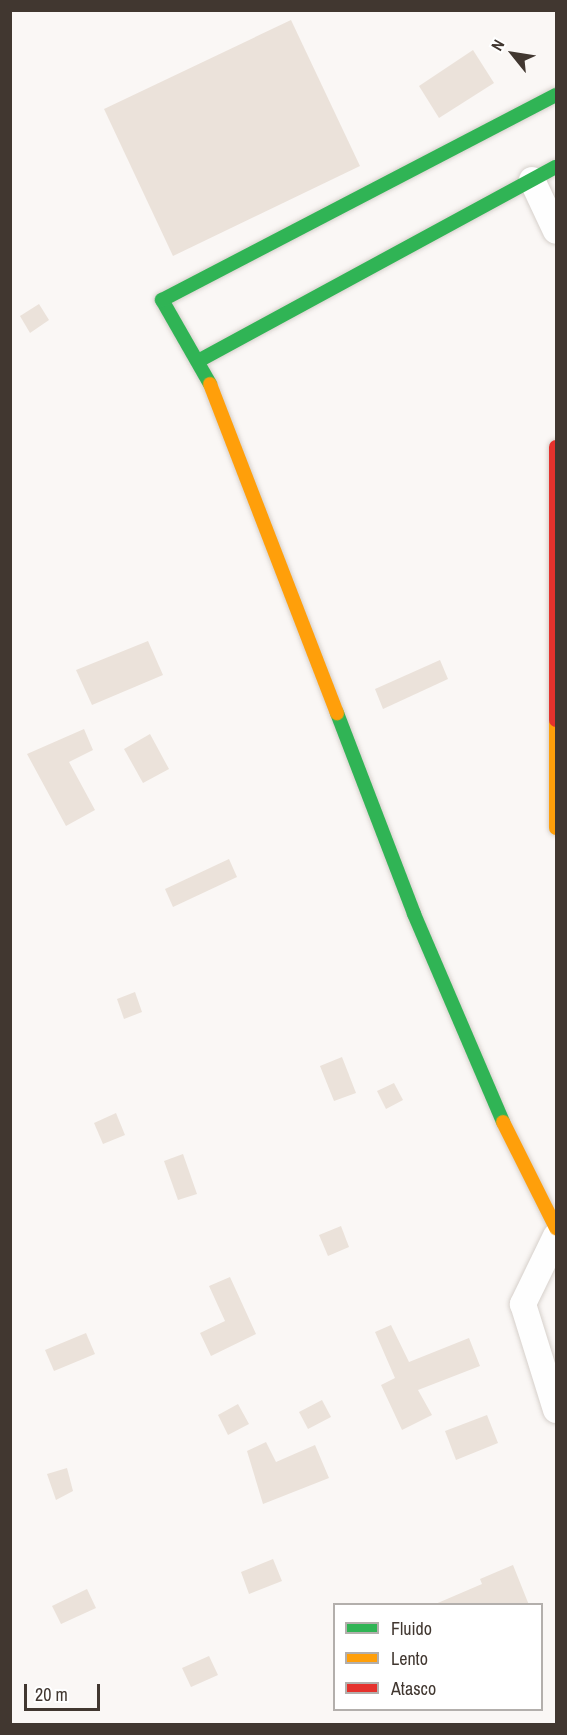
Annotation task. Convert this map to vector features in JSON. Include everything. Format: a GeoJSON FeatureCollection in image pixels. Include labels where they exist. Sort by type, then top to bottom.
{"type":"FeatureCollection","features":[{"type":"Feature","properties":{"kind":"street"},"geometry":{"type":"LineString","coordinates":[[556,95],[162,300],[200,360],[418,925],[482,1080],[556,1228]]}},
{"type":"Feature","properties":{"kind":"street"},"geometry":{"type":"LineString","coordinates":[[200,360],[556,167]]}},
{"type":"Feature","properties":{"kind":"street"},"geometry":{"type":"LineString","coordinates":[[532,180],[556,231]]}},
{"type":"Feature","properties":{"kind":"street"},"geometry":{"type":"LineString","coordinates":[[556,447],[556,828]]}},
{"type":"Feature","properties":{"kind":"street"},"geometry":{"type":"LineString","coordinates":[[556,1236],[523,1304],[556,1410]]}},
{"type":"Feature","properties":{"kind":"building"},"geometry":{"type":"Polygon","coordinates":[[[291,20],[360,166],[173,256],[104,109],[291,20]]]}},
{"type":"Feature","properties":{"kind":"building"},"geometry":{"type":"Polygon","coordinates":[[[473,50],[494,83],[439,118],[419,86],[473,50]]]}},
{"type":"Feature","properties":{"kind":"building"},"geometry":{"type":"Polygon","coordinates":[[[39,304],[49,320],[30,333],[20,316],[39,304]]]}},
{"type":"Feature","properties":{"kind":"building"},"geometry":{"type":"Polygon","coordinates":[[[148,641],[163,675],[92,705],[76,670],[148,641]]]}},
{"type":"Feature","properties":{"kind":"building"},"geometry":{"type":"Polygon","coordinates":[[[440,660],[448,679],[383,709],[375,689],[440,660]]]}},
{"type":"Feature","properties":{"kind":"building"},"geometry":{"type":"Polygon","coordinates":[[[84,729],[93,750],[69,762],[95,810],[66,826],[27,754],[84,729]]]}},
{"type":"Feature","properties":{"kind":"building"},"geometry":{"type":"Polygon","coordinates":[[[150,734],[169,769],[143,783],[124,749],[150,734]]]}},
{"type":"Feature","properties":{"kind":"building"},"geometry":{"type":"Polygon","coordinates":[[[229,859],[237,877],[173,907],[165,889],[229,859]]]}},
{"type":"Feature","properties":{"kind":"building"},"geometry":{"type":"Polygon","coordinates":[[[135,992],[142,1012],[124,1019],[117,999],[135,992]]]}},
{"type":"Feature","properties":{"kind":"building"},"geometry":{"type":"Polygon","coordinates":[[[342,1057],[356,1093],[334,1101],[320,1066],[342,1057]]]}},
{"type":"Feature","properties":{"kind":"building"},"geometry":{"type":"Polygon","coordinates":[[[394,1083],[403,1100],[386,1109],[377,1091],[394,1083]]]}},
{"type":"Feature","properties":{"kind":"building"},"geometry":{"type":"Polygon","coordinates":[[[116,1113],[125,1135],[103,1144],[94,1123],[116,1113]]]}},
{"type":"Feature","properties":{"kind":"building"},"geometry":{"type":"Polygon","coordinates":[[[183,1154],[197,1194],[178,1200],[164,1161],[183,1154]]]}},
{"type":"Feature","properties":{"kind":"building"},"geometry":{"type":"Polygon","coordinates":[[[341,1226],[349,1247],[328,1256],[319,1235],[341,1226]]]}},
{"type":"Feature","properties":{"kind":"building"},"geometry":{"type":"Polygon","coordinates":[[[230,1277],[256,1334],[211,1356],[200,1333],[225,1321],[209,1286],[230,1277]]]}},
{"type":"Feature","properties":{"kind":"building"},"geometry":{"type":"Polygon","coordinates":[[[391,1325],[409,1362],[469,1338],[480,1366],[418,1390],[432,1415],[402,1430],[381,1385],[395,1378],[375,1332],[391,1325]]]}},
{"type":"Feature","properties":{"kind":"building"},"geometry":{"type":"Polygon","coordinates":[[[86,1333],[95,1354],[54,1371],[45,1350],[86,1333]]]}},
{"type":"Feature","properties":{"kind":"building"},"geometry":{"type":"Polygon","coordinates":[[[322,1400],[331,1417],[308,1429],[299,1412],[322,1400]]]}},
{"type":"Feature","properties":{"kind":"building"},"geometry":{"type":"Polygon","coordinates":[[[238,1404],[249,1424],[228,1435],[218,1415],[238,1404]]]}},
{"type":"Feature","properties":{"kind":"building"},"geometry":{"type":"Polygon","coordinates":[[[487,1415],[498,1443],[456,1460],[445,1431],[487,1415]]]}},
{"type":"Feature","properties":{"kind":"building"},"geometry":{"type":"Polygon","coordinates":[[[266,1442],[276,1462],[315,1445],[329,1478],[263,1504],[247,1451],[266,1442]]]}},
{"type":"Feature","properties":{"kind":"building"},"geometry":{"type":"Polygon","coordinates":[[[67,1468],[73,1491],[56,1500],[47,1474],[67,1468]]]}},
{"type":"Feature","properties":{"kind":"building"},"geometry":{"type":"Polygon","coordinates":[[[273,1559],[282,1581],[249,1594],[241,1572],[273,1559]]]}},
{"type":"Feature","properties":{"kind":"building"},"geometry":{"type":"Polygon","coordinates":[[[513,1565],[528,1603],[438,1603],[482,1584],[480,1579],[513,1565]]]}},
{"type":"Feature","properties":{"kind":"building"},"geometry":{"type":"Polygon","coordinates":[[[87,1589],[96,1608],[61,1624],[52,1606],[87,1589]]]}},
{"type":"Feature","properties":{"kind":"building"},"geometry":{"type":"Polygon","coordinates":[[[209,1656],[218,1675],[191,1687],[182,1668],[209,1656]]]}},
{"type":"Feature","properties":{"kind":"traffic: fast"},"geometry":{"type":"LineString","coordinates":[[210,384],[162,300],[556,95]]}},
{"type":"Feature","properties":{"kind":"traffic: fast"},"geometry":{"type":"LineString","coordinates":[[200,360],[556,167]]}},
{"type":"Feature","properties":{"kind":"traffic: fast"},"geometry":{"type":"LineString","coordinates":[[337,713],[414,914],[503,1122]]}},
{"type":"Feature","properties":{"kind":"traffic: slow"},"geometry":{"type":"LineString","coordinates":[[210,384],[337,713]]}},
{"type":"Feature","properties":{"kind":"traffic: slow"},"geometry":{"type":"LineString","coordinates":[[556,720],[556,828]]}},
{"type":"Feature","properties":{"kind":"traffic: slow"},"geometry":{"type":"LineString","coordinates":[[503,1122],[556,1228]]}},
{"type":"Feature","properties":{"kind":"traffic: jam"},"geometry":{"type":"LineString","coordinates":[[556,447],[556,720]]}}]}
